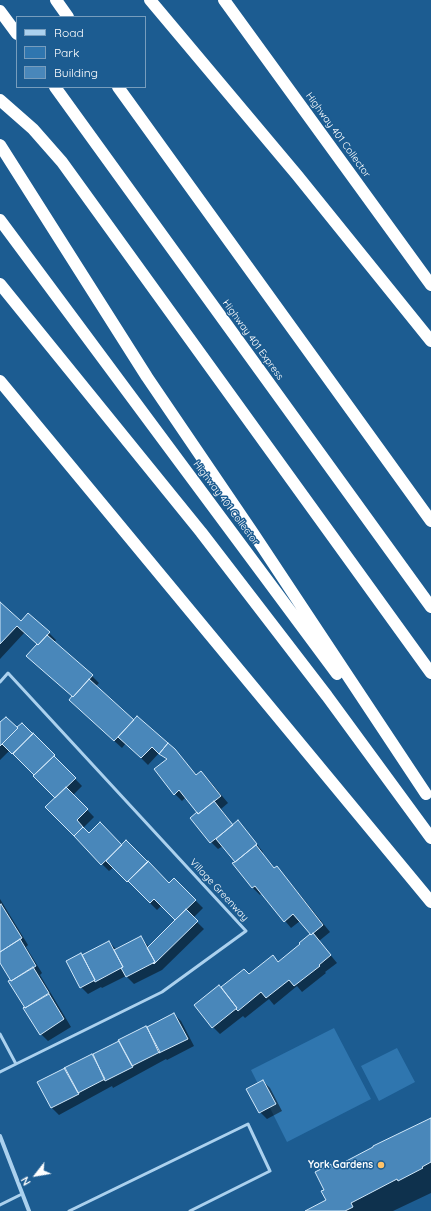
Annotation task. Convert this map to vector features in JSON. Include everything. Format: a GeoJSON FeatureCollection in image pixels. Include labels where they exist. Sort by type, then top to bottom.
{"type":"FeatureCollection","features":[{"type":"Feature","properties":{"kind":"highway"},"geometry":{"type":"LineString","coordinates":[[56,0],[67,16]]}},
{"type":"Feature","properties":{"kind":"highway"},"geometry":{"type":"LineString","coordinates":[[150,0],[297,175],[431,341]]}},
{"type":"Feature","properties":{"kind":"highway","name":"Highway 401 Collector"},"geometry":{"type":"LineString","coordinates":[[224,0],[431,285]]}},
{"type":"Feature","properties":{"kind":"highway"},"geometry":{"type":"LineString","coordinates":[[0,11],[16,33]]}},
{"type":"Feature","properties":{"kind":"highway","name":"Highway 401 Express"},"geometry":{"type":"LineString","coordinates":[[56,88],[431,607]]}},
{"type":"Feature","properties":{"kind":"highway"},"geometry":{"type":"LineString","coordinates":[[119,88],[431,521]]}},
{"type":"Feature","properties":{"kind":"highway"},"geometry":{"type":"LineString","coordinates":[[1,101],[34,129],[62,162],[431,673]]}},
{"type":"Feature","properties":{"kind":"highway"},"geometry":{"type":"LineString","coordinates":[[0,145],[147,377],[253,533],[428,798]]}},
{"type":"Feature","properties":{"kind":"highway","name":"Highway 401 Collector"},"geometry":{"type":"LineString","coordinates":[[0,220],[428,798]]}},
{"type":"Feature","properties":{"kind":"highway"},"geometry":{"type":"LineString","coordinates":[[0,284],[201,532],[327,696],[431,838]]}},
{"type":"Feature","properties":{"kind":"highway"},"geometry":{"type":"LineString","coordinates":[[0,381],[431,902]]}},
{"type":"Feature","properties":{"kind":"street"},"geometry":{"type":"LineString","coordinates":[[0,1136],[29,1211]]}},
{"type":"Feature","properties":{"kind":"lane","name":"Village Greenway"},"geometry":{"type":"LineString","coordinates":[[0,682],[8,673],[246,932],[162,992],[0,1072]]}},
{"type":"Feature","properties":{"kind":"lane"},"geometry":{"type":"LineString","coordinates":[[0,1034],[16,1064]]}},
{"type":"Feature","properties":{"kind":"lane"},"geometry":{"type":"LineString","coordinates":[[69,1211],[248,1124],[270,1171],[190,1211]]}},
{"type":"Feature","properties":{"kind":"lane"},"geometry":{"type":"LineString","coordinates":[[0,1205],[22,1194]]}},
{"type":"Feature","properties":{"kind":"green space"},"geometry":{"type":"Polygon","coordinates":[[[334,1028],[371,1099],[287,1142],[251,1070],[334,1028]]]}},
{"type":"Feature","properties":{"kind":"green space"},"geometry":{"type":"Polygon","coordinates":[[[397,1048],[415,1082],[379,1101],[361,1066],[397,1048]]]}},
{"type":"Feature","properties":{"kind":"building"},"geometry":{"type":"Polygon","coordinates":[[[0,602],[21,621],[28,613],[50,632],[38,645],[17,626],[0,644],[0,602]]]}},
{"type":"Feature","properties":{"kind":"building"},"geometry":{"type":"Polygon","coordinates":[[[47,635],[93,675],[73,697],[26,656],[47,635]]]}},
{"type":"Feature","properties":{"kind":"building"},"geometry":{"type":"Polygon","coordinates":[[[89,679],[134,720],[114,741],[69,700],[89,679]]]}},
{"type":"Feature","properties":{"kind":"building"},"geometry":{"type":"Polygon","coordinates":[[[137,716],[168,743],[159,754],[152,747],[141,758],[118,737],[137,716]]]}},
{"type":"Feature","properties":{"kind":"building"},"geometry":{"type":"Polygon","coordinates":[[[6,717],[18,728],[0,746],[0,722],[6,717]]]}},
{"type":"Feature","properties":{"kind":"building"},"geometry":{"type":"Polygon","coordinates":[[[22,723],[33,734],[12,754],[2,744],[22,723]]]}},
{"type":"Feature","properties":{"kind":"building"},"geometry":{"type":"Polygon","coordinates":[[[33,733],[55,755],[34,775],[13,754],[33,733]]]}},
{"type":"Feature","properties":{"kind":"building"},"geometry":{"type":"Polygon","coordinates":[[[168,743],[175,749],[196,775],[201,771],[221,796],[198,814],[179,790],[174,795],[154,769],[167,759],[159,754],[168,743]]]}},
{"type":"Feature","properties":{"kind":"building"},"geometry":{"type":"Polygon","coordinates":[[[54,756],[76,778],[55,798],[33,776],[54,756]]]}},
{"type":"Feature","properties":{"kind":"building"},"geometry":{"type":"Polygon","coordinates":[[[66,787],[88,809],[77,820],[83,827],[74,836],[45,807],[66,787]]]}},
{"type":"Feature","properties":{"kind":"building"},"geometry":{"type":"Polygon","coordinates":[[[214,801],[233,825],[210,843],[190,818],[197,812],[198,814],[214,801]]]}},
{"type":"Feature","properties":{"kind":"building"},"geometry":{"type":"Polygon","coordinates":[[[238,820],[257,844],[235,862],[216,839],[238,820]]]}},
{"type":"Feature","properties":{"kind":"building"},"geometry":{"type":"Polygon","coordinates":[[[100,822],[122,845],[101,865],[74,836],[83,827],[89,833],[100,822]]]}},
{"type":"Feature","properties":{"kind":"building"},"geometry":{"type":"Polygon","coordinates":[[[126,840],[148,862],[127,882],[106,861],[126,840]]]}},
{"type":"Feature","properties":{"kind":"building"},"geometry":{"type":"Polygon","coordinates":[[[256,845],[274,868],[277,866],[323,925],[311,935],[293,914],[284,922],[255,886],[252,888],[232,863],[256,845]]]}},
{"type":"Feature","properties":{"kind":"building"},"geometry":{"type":"Polygon","coordinates":[[[148,861],[169,883],[174,878],[196,900],[175,920],[154,899],[150,903],[128,881],[148,861]]]}},
{"type":"Feature","properties":{"kind":"building"},"geometry":{"type":"Polygon","coordinates":[[[1,904],[22,938],[0,952],[0,905],[1,904]]]}},
{"type":"Feature","properties":{"kind":"building"},"geometry":{"type":"Polygon","coordinates":[[[186,909],[198,921],[154,964],[153,963],[155,962],[147,948],[186,909]]]}},
{"type":"Feature","properties":{"kind":"building"},"geometry":{"type":"Polygon","coordinates":[[[313,933],[331,955],[319,965],[320,966],[294,986],[289,980],[266,998],[261,992],[238,1011],[221,987],[244,969],[249,974],[273,955],[278,962],[300,944],[299,943],[313,933]]]}},
{"type":"Feature","properties":{"kind":"building"},"geometry":{"type":"Polygon","coordinates":[[[141,936],[155,962],[126,977],[121,968],[123,967],[114,950],[141,936]]]}},
{"type":"Feature","properties":{"kind":"building"},"geometry":{"type":"Polygon","coordinates":[[[20,939],[36,966],[11,981],[0,963],[0,952],[20,939]]]}},
{"type":"Feature","properties":{"kind":"building"},"geometry":{"type":"Polygon","coordinates":[[[109,941],[123,967],[95,982],[82,955],[109,941]]]}},
{"type":"Feature","properties":{"kind":"building"},"geometry":{"type":"Polygon","coordinates":[[[81,953],[95,980],[80,988],[66,961],[81,953]]]}},
{"type":"Feature","properties":{"kind":"building"},"geometry":{"type":"Polygon","coordinates":[[[33,967],[49,993],[25,1008],[8,981],[11,981],[33,967]]]}},
{"type":"Feature","properties":{"kind":"building"},"geometry":{"type":"Polygon","coordinates":[[[219,985],[237,1008],[212,1028],[194,1005],[219,985]]]}},
{"type":"Feature","properties":{"kind":"building"},"geometry":{"type":"Polygon","coordinates":[[[49,994],[64,1019],[40,1035],[23,1008],[49,994]]]}},
{"type":"Feature","properties":{"kind":"building"},"geometry":{"type":"Polygon","coordinates":[[[174,1013],[188,1039],[159,1053],[147,1027],[174,1013]]]}},
{"type":"Feature","properties":{"kind":"building"},"geometry":{"type":"Polygon","coordinates":[[[146,1026],[160,1052],[132,1066],[118,1040],[146,1026]]]}},
{"type":"Feature","properties":{"kind":"building"},"geometry":{"type":"Polygon","coordinates":[[[119,1041],[133,1067],[105,1081],[93,1054],[119,1041]]]}},
{"type":"Feature","properties":{"kind":"building"},"geometry":{"type":"Polygon","coordinates":[[[92,1054],[105,1079],[78,1093],[64,1068],[92,1054]]]}},
{"type":"Feature","properties":{"kind":"building"},"geometry":{"type":"Polygon","coordinates":[[[65,1068],[79,1094],[51,1108],[37,1082],[65,1068]]]}},
{"type":"Feature","properties":{"kind":"building"},"geometry":{"type":"Polygon","coordinates":[[[263,1080],[276,1104],[259,1113],[246,1089],[263,1080]]]}},
{"type":"Feature","properties":{"kind":"building","name":"York Gardens"},"geometry":{"type":"Polygon","coordinates":[[[431,1118],[431,1162],[422,1167],[423,1168],[398,1181],[397,1179],[351,1203],[353,1207],[345,1211],[305,1211],[326,1200],[321,1191],[324,1190],[315,1172],[331,1164],[333,1168],[373,1146],[431,1118]]]}},
{"type":"Feature","properties":{"kind":"place","name":"York Gardens"},"geometry":{"type":"Point","coordinates":[381,1165]}}]}
